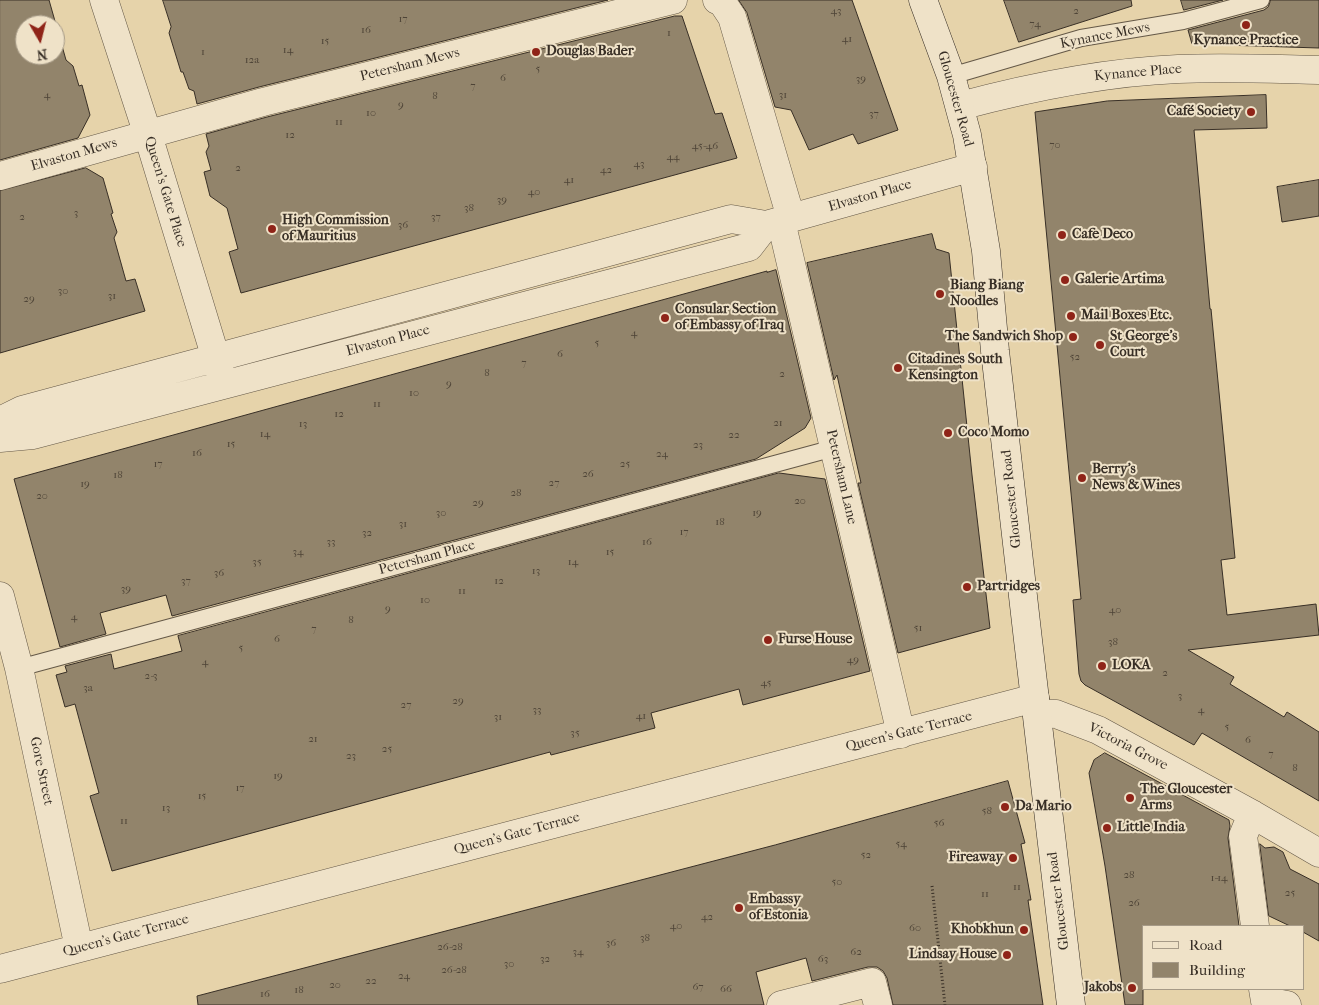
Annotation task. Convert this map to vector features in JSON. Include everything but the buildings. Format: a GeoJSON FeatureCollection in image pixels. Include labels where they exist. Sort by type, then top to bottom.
{"type":"FeatureCollection","features":[{"type":"Feature","properties":{"kind":"street","name":"Queen's Gate Place"},"geometry":{"type":"LineString","coordinates":[[104,0],[148,134],[224,384]]}},
{"type":"Feature","properties":{"kind":"street","name":"Petersham Mews"},"geometry":{"type":"LineString","coordinates":[[148,134],[263,102],[673,0]]}},
{"type":"Feature","properties":{"kind":"street"},"geometry":{"type":"LineString","coordinates":[[717,0],[722,2],[732,17],[779,222]]}},
{"type":"Feature","properties":{"kind":"street","name":"Gloucester Road"},"geometry":{"type":"LineString","coordinates":[[923,0],[960,106],[973,167],[986,251],[995,351],[1072,1005]]}},
{"type":"Feature","properties":{"kind":"street","name":"Kynance Place"},"geometry":{"type":"LineString","coordinates":[[960,106],[1018,90],[1094,76],[1177,69],[1319,70]]}},
{"type":"Feature","properties":{"kind":"street","name":"Elvaston Mews"},"geometry":{"type":"LineString","coordinates":[[0,176],[148,134]]}},
{"type":"Feature","properties":{"kind":"street","name":"Elvaston Place"},"geometry":{"type":"LineString","coordinates":[[0,421],[22,410],[731,219],[779,222],[973,167]]}},
{"type":"Feature","properties":{"kind":"street","name":"Elvaston Place"},"geometry":{"type":"LineString","coordinates":[[0,438],[33,435],[749,248],[779,222]]}},
{"type":"Feature","properties":{"kind":"street","name":"Petersham Lane"},"geometry":{"type":"LineString","coordinates":[[779,222],[901,734]]}},
{"type":"Feature","properties":{"kind":"street","name":"Gore Street"},"geometry":{"type":"LineString","coordinates":[[0,596],[19,668],[79,948]]}},
{"type":"Feature","properties":{"kind":"street","name":"Queen's Gate Terrace"},"geometry":{"type":"LineString","coordinates":[[0,968],[901,734],[1036,706]]}},
{"type":"Feature","properties":{"kind":"street","name":"Victoria Grove"},"geometry":{"type":"LineString","coordinates":[[1036,706],[1098,730],[1319,853]]}},
{"type":"Feature","properties":{"kind":"street"},"geometry":{"type":"LineString","coordinates":[[1252,814],[1243,836],[1255,925]]}},
{"type":"Feature","properties":{"kind":"street"},"geometry":{"type":"LineString","coordinates":[[781,1005],[872,982],[878,1005]]}},
{"type":"Feature","properties":{"kind":"street"},"geometry":{"type":"LineString","coordinates":[[1263,990],[1265,1001],[1287,1005]]}},
{"type":"Feature","properties":{"kind":"lane","name":"Kynance Mews"},"geometry":{"type":"LineString","coordinates":[[951,76],[1081,38],[1184,21],[1261,0]]}},
{"type":"Feature","properties":{"kind":"lane","name":"Petersham Place"},"geometry":{"type":"LineString","coordinates":[[19,668],[834,448]]}},
{"type":"Feature","properties":{"kind":"path"},"geometry":{"type":"LineString","coordinates":[[932,886],[945,1005]]}},
{"type":"Feature","properties":{"kind":"place","name":"Kynance Practice"},"geometry":{"type":"Point","coordinates":[1246,25]}},
{"type":"Feature","properties":{"kind":"place","name":"Douglas Bader"},"geometry":{"type":"Point","coordinates":[536,52]}},
{"type":"Feature","properties":{"kind":"place","name":"Café Society"},"geometry":{"type":"Point","coordinates":[1251,112]}},
{"type":"Feature","properties":{"kind":"place","name":"High Commission of Mauritius"},"geometry":{"type":"Point","coordinates":[272,229]}},
{"type":"Feature","properties":{"kind":"place","name":"Cafe Deco"},"geometry":{"type":"Point","coordinates":[1062,235]}},
{"type":"Feature","properties":{"kind":"place","name":"Galerie Artima"},"geometry":{"type":"Point","coordinates":[1065,280]}},
{"type":"Feature","properties":{"kind":"place","name":"Biang Biang Noodles"},"geometry":{"type":"Point","coordinates":[940,294]}},
{"type":"Feature","properties":{"kind":"place","name":"Mail Boxes Etc."},"geometry":{"type":"Point","coordinates":[1071,316]}},
{"type":"Feature","properties":{"kind":"place","name":"Consular Section of Embassy of Iraq"},"geometry":{"type":"Point","coordinates":[665,318]}},
{"type":"Feature","properties":{"kind":"place","name":"The Sandwich Shop"},"geometry":{"type":"Point","coordinates":[1073,337]}},
{"type":"Feature","properties":{"kind":"place","name":"St George's Court"},"geometry":{"type":"Point","coordinates":[1100,345]}},
{"type":"Feature","properties":{"kind":"place","name":"Citadines South Kensington"},"geometry":{"type":"Point","coordinates":[898,368]}},
{"type":"Feature","properties":{"kind":"place","name":"Coco Momo"},"geometry":{"type":"Point","coordinates":[948,433]}},
{"type":"Feature","properties":{"kind":"place","name":"Berry's News & Wines"},"geometry":{"type":"Point","coordinates":[1082,478]}},
{"type":"Feature","properties":{"kind":"place","name":"Partridges"},"geometry":{"type":"Point","coordinates":[967,587]}},
{"type":"Feature","properties":{"kind":"place","name":"Furse House"},"geometry":{"type":"Point","coordinates":[768,640]}},
{"type":"Feature","properties":{"kind":"place","name":"LOKA"},"geometry":{"type":"Point","coordinates":[1102,666]}},
{"type":"Feature","properties":{"kind":"place","name":"The Gloucester Arms"},"geometry":{"type":"Point","coordinates":[1130,798]}},
{"type":"Feature","properties":{"kind":"place","name":"Da Mario"},"geometry":{"type":"Point","coordinates":[1005,807]}},
{"type":"Feature","properties":{"kind":"place","name":"Little India"},"geometry":{"type":"Point","coordinates":[1107,828]}},
{"type":"Feature","properties":{"kind":"place","name":"Fireaway"},"geometry":{"type":"Point","coordinates":[1013,858]}},
{"type":"Feature","properties":{"kind":"place","name":"Embassy of Estonia"},"geometry":{"type":"Point","coordinates":[739,908]}},
{"type":"Feature","properties":{"kind":"place","name":"Khobkhun"},"geometry":{"type":"Point","coordinates":[1024,930]}},
{"type":"Feature","properties":{"kind":"place","name":"Lindsay House"},"geometry":{"type":"Point","coordinates":[1007,955]}},
{"type":"Feature","properties":{"kind":"place","name":"Jakobs"},"geometry":{"type":"Point","coordinates":[1132,988]}}]}
